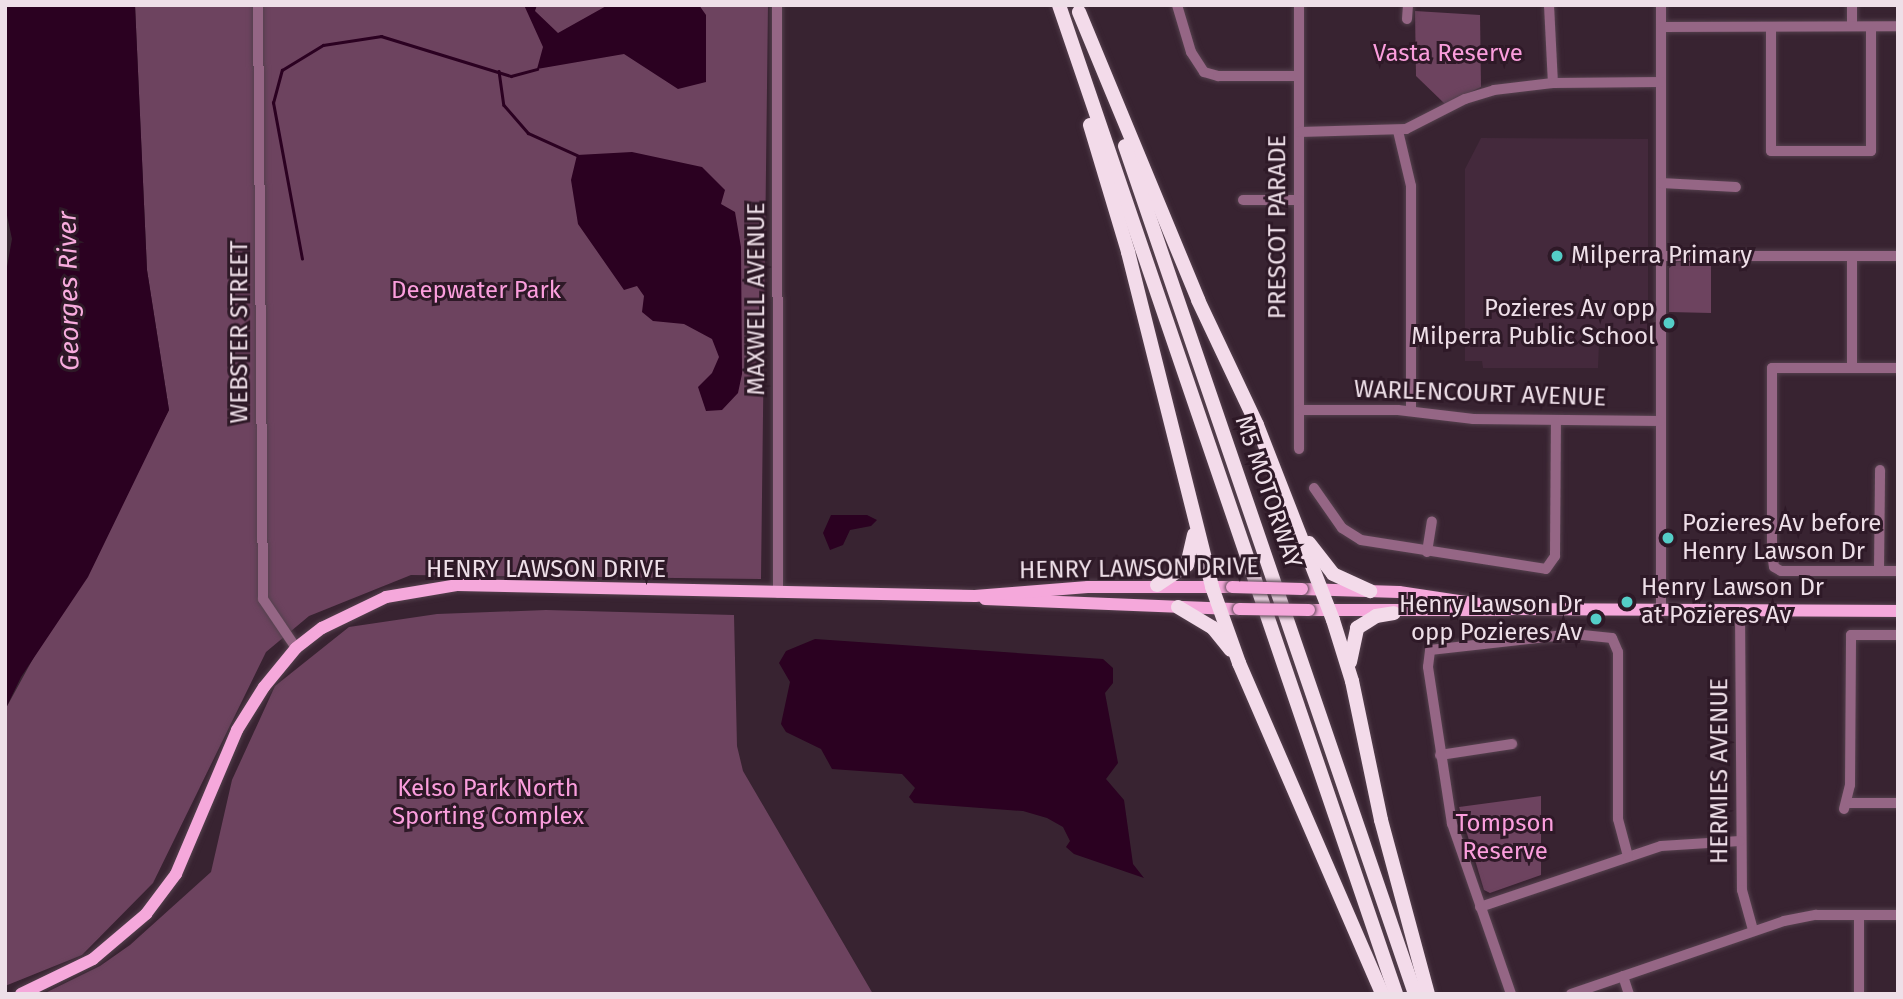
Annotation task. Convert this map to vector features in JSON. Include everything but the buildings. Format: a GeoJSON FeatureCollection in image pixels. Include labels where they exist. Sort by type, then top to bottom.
{"type":"FeatureCollection","features":[{"type":"Feature","properties":{"kind":"highway"},"geometry":{"type":"LineString","coordinates":[[1058,5],[1126,244],[1212,587],[1239,663],[1382,994]]}},
{"type":"Feature","properties":{"kind":"highway","name":"M5 MOTORWAY"},"geometry":{"type":"LineString","coordinates":[[1058,5],[1396,994]]}},
{"type":"Feature","properties":{"kind":"highway"},"geometry":{"type":"LineString","coordinates":[[1078,8],[1299,527],[1329,611],[1352,681],[1381,820],[1428,994]]}},
{"type":"Feature","properties":{"kind":"highway","name":"M5 MOTORWAY"},"geometry":{"type":"LineString","coordinates":[[1078,8],[1415,994]]}},
{"type":"Feature","properties":{"kind":"highway"},"geometry":{"type":"LineString","coordinates":[[1157,585],[1187,565],[1195,527]]}},
{"type":"Feature","properties":{"kind":"highway"},"geometry":{"type":"LineString","coordinates":[[1299,527],[1333,574],[1370,590]]}},
{"type":"Feature","properties":{"kind":"highway"},"geometry":{"type":"LineString","coordinates":[[1178,607],[1213,628],[1239,663]]}},
{"type":"Feature","properties":{"kind":"highway"},"geometry":{"type":"LineString","coordinates":[[1352,681],[1352,641],[1357,628],[1376,616],[1394,613]]}},
{"type":"Feature","properties":{"kind":"main road","name":"HENRY LAWSON DRIVE"},"geometry":{"type":"LineString","coordinates":[[21,994],[93,959],[159,900],[190,848],[243,719],[296,648],[354,610],[428,587],[975,596],[1021,590],[1157,585],[1370,590],[1436,596],[1512,609]]}},
{"type":"Feature","properties":{"kind":"main road","name":"HENRY LAWSON DRIVE"},"geometry":{"type":"LineString","coordinates":[[975,596],[1005,603],[1394,613],[1512,609],[1898,611]]}},
{"type":"Feature","properties":{"kind":"street","name":"WEBSTER STREET"},"geometry":{"type":"LineString","coordinates":[[258,5],[263,599],[296,648]]}},
{"type":"Feature","properties":{"kind":"street","name":"MAXWELL AVENUE"},"geometry":{"type":"LineString","coordinates":[[777,5],[778,593]]}},
{"type":"Feature","properties":{"kind":"street"},"geometry":{"type":"LineString","coordinates":[[1177,5],[1194,61],[1204,72],[1218,76],[1299,76]]}},
{"type":"Feature","properties":{"kind":"street","name":"PRESCOT PARADE"},"geometry":{"type":"LineString","coordinates":[[1299,5],[1299,449]]}},
{"type":"Feature","properties":{"kind":"street"},"geometry":{"type":"LineString","coordinates":[[1407,19],[1408,5]]}},
{"type":"Feature","properties":{"kind":"street"},"geometry":{"type":"LineString","coordinates":[[1549,5],[1553,83]]}},
{"type":"Feature","properties":{"kind":"street"},"geometry":{"type":"LineString","coordinates":[[1661,5],[1661,611]]}},
{"type":"Feature","properties":{"kind":"street"},"geometry":{"type":"LineString","coordinates":[[1852,5],[1852,26]]}},
{"type":"Feature","properties":{"kind":"street"},"geometry":{"type":"LineString","coordinates":[[1661,27],[1898,26]]}},
{"type":"Feature","properties":{"kind":"street"},"geometry":{"type":"LineString","coordinates":[[1771,27],[1771,151],[1871,151],[1871,27]]}},
{"type":"Feature","properties":{"kind":"street"},"geometry":{"type":"LineString","coordinates":[[1299,132],[1398,131],[1422,125],[1484,92],[1553,83],[1661,82]]}},
{"type":"Feature","properties":{"kind":"street"},"geometry":{"type":"LineString","coordinates":[[1398,131],[1411,186],[1410,411]]}},
{"type":"Feature","properties":{"kind":"street"},"geometry":{"type":"LineString","coordinates":[[1661,183],[1736,187]]}},
{"type":"Feature","properties":{"kind":"street"},"geometry":{"type":"LineString","coordinates":[[1243,200],[1299,200]]}},
{"type":"Feature","properties":{"kind":"street"},"geometry":{"type":"LineString","coordinates":[[1661,256],[1898,256]]}},
{"type":"Feature","properties":{"kind":"street"},"geometry":{"type":"LineString","coordinates":[[1852,256],[1852,368]]}},
{"type":"Feature","properties":{"kind":"street"},"geometry":{"type":"LineString","coordinates":[[1898,368],[1772,368],[1772,553],[1778,570],[1898,572]]}},
{"type":"Feature","properties":{"kind":"street","name":"WARLENCOURT AVENUE"},"geometry":{"type":"LineString","coordinates":[[1299,410],[1410,411],[1473,419],[1660,421]]}},
{"type":"Feature","properties":{"kind":"street"},"geometry":{"type":"LineString","coordinates":[[1314,488],[1337,523],[1354,537],[1538,570],[1552,565],[1556,420]]}},
{"type":"Feature","properties":{"kind":"street"},"geometry":{"type":"LineString","coordinates":[[1879,571],[1880,470]]}},
{"type":"Feature","properties":{"kind":"street"},"geometry":{"type":"LineString","coordinates":[[1427,552],[1432,521]]}},
{"type":"Feature","properties":{"kind":"street","name":"HERMIES AVENUE"},"geometry":{"type":"LineString","coordinates":[[1740,610],[1740,841],[1742,890],[1752,930]]}},
{"type":"Feature","properties":{"kind":"street"},"geometry":{"type":"LineString","coordinates":[[1511,994],[1455,832],[1440,755],[1427,657],[1437,648],[1573,635],[1612,638],[1618,652],[1618,819],[1628,856]]}},
{"type":"Feature","properties":{"kind":"street"},"geometry":{"type":"LineString","coordinates":[[1898,635],[1851,635],[1846,806],[1898,803]]}},
{"type":"Feature","properties":{"kind":"street"},"geometry":{"type":"LineString","coordinates":[[1440,755],[1512,744]]}},
{"type":"Feature","properties":{"kind":"street"},"geometry":{"type":"LineString","coordinates":[[1480,907],[1628,856],[1695,841],[1740,841]]}},
{"type":"Feature","properties":{"kind":"street"},"geometry":{"type":"LineString","coordinates":[[1859,915],[1859,994]]}},
{"type":"Feature","properties":{"kind":"street"},"geometry":{"type":"LineString","coordinates":[[1571,994],[1752,930],[1800,918],[1898,915]]}},
{"type":"Feature","properties":{"kind":"street"},"geometry":{"type":"LineString","coordinates":[[1623,976],[1629,994]]}},
{"type":"Feature","properties":{"kind":"shaded area","name":"Milperra Primary"},"geometry":{"type":"Polygon","coordinates":[[[1481,138],[1648,139],[1648,343],[1599,343],[1598,368],[1483,368],[1482,361],[1465,361],[1465,169],[1481,138]]]}},
{"type":"Feature","properties":{"kind":"green space","name":"Deepwater Park"},"geometry":{"type":"Polygon","coordinates":[[[135,5],[768,5],[761,579],[411,575],[309,616],[266,652],[153,883],[82,955],[5,986],[5,710],[169,410],[147,270],[135,5]]]}},
{"type":"Feature","properties":{"kind":"green space","name":"Vasta Reserve"},"geometry":{"type":"Polygon","coordinates":[[[1415,11],[1480,15],[1481,87],[1445,104],[1416,76],[1415,11]]]}},
{"type":"Feature","properties":{"kind":"green space"},"geometry":{"type":"Polygon","coordinates":[[[1677,262],[1711,262],[1711,313],[1669,312],[1669,268],[1677,262]]]}},
{"type":"Feature","properties":{"kind":"green space","name":"Kelso Park North Sporting Complex"},"geometry":{"type":"Polygon","coordinates":[[[546,610],[734,615],[737,746],[743,771],[873,994],[43,994],[100,966],[130,945],[211,872],[232,780],[275,686],[349,627],[437,614],[546,610]]]}},
{"type":"Feature","properties":{"kind":"green space","name":"Tompson Reserve"},"geometry":{"type":"Polygon","coordinates":[[[1541,796],[1541,875],[1490,893],[1484,890],[1459,807],[1541,796]]]}},
{"type":"Feature","properties":{"kind":"water","name":"Georges River"},"geometry":{"type":"Polygon","coordinates":[[[5,5],[135,5],[147,270],[169,410],[88,577],[21,677],[5,710],[5,278],[12,239],[5,206],[5,5]]]}},
{"type":"Feature","properties":{"kind":"water"},"geometry":{"type":"Polygon","coordinates":[[[524,5],[537,5],[535,11],[558,33],[608,5],[699,5],[706,15],[706,82],[678,89],[624,54],[537,69],[543,47],[524,5]]]}},
{"type":"Feature","properties":{"kind":"water"},"geometry":{"type":"Polygon","coordinates":[[[632,152],[702,167],[725,190],[721,204],[735,212],[741,247],[742,374],[738,393],[722,410],[706,411],[698,387],[712,373],[719,357],[712,339],[684,324],[653,321],[642,312],[644,296],[637,286],[624,290],[578,224],[571,180],[577,155],[632,152]]]}},
{"type":"Feature","properties":{"kind":"water"},"geometry":{"type":"Polygon","coordinates":[[[831,515],[867,515],[877,520],[871,526],[850,530],[843,545],[830,550],[823,533],[831,515]]]}},
{"type":"Feature","properties":{"kind":"water"},"geometry":{"type":"Polygon","coordinates":[[[815,639],[1103,659],[1113,668],[1113,683],[1105,693],[1118,763],[1106,779],[1124,800],[1133,864],[1144,878],[1074,854],[1066,847],[1070,841],[1063,827],[1047,818],[1023,811],[914,803],[909,797],[915,788],[902,774],[832,769],[821,749],[786,732],[781,724],[790,682],[779,663],[786,651],[815,639]]]}},
{"type":"Feature","properties":{"kind":"waterway"},"geometry":{"type":"LineString","coordinates":[[302,259],[273,103],[282,70],[323,45],[381,36],[511,76],[537,69]]}},
{"type":"Feature","properties":{"kind":"waterway"},"geometry":{"type":"LineString","coordinates":[[499,71],[504,105],[528,133],[577,155]]}},
{"type":"Feature","properties":{"kind":"place","name":"Milperra Primary"},"geometry":{"type":"Point","coordinates":[1557,256]}},
{"type":"Feature","properties":{"kind":"place","name":"Pozieres Av opp Milperra Public School"},"geometry":{"type":"Point","coordinates":[1669,323]}},
{"type":"Feature","properties":{"kind":"place","name":"Pozieres Av before Henry Lawson Dr"},"geometry":{"type":"Point","coordinates":[1668,538]}},
{"type":"Feature","properties":{"kind":"place","name":"Henry Lawson Dr at Pozieres Av"},"geometry":{"type":"Point","coordinates":[1627,602]}},
{"type":"Feature","properties":{"kind":"place","name":"Henry Lawson Dr opp Pozieres Av"},"geometry":{"type":"Point","coordinates":[1596,619]}}]}
